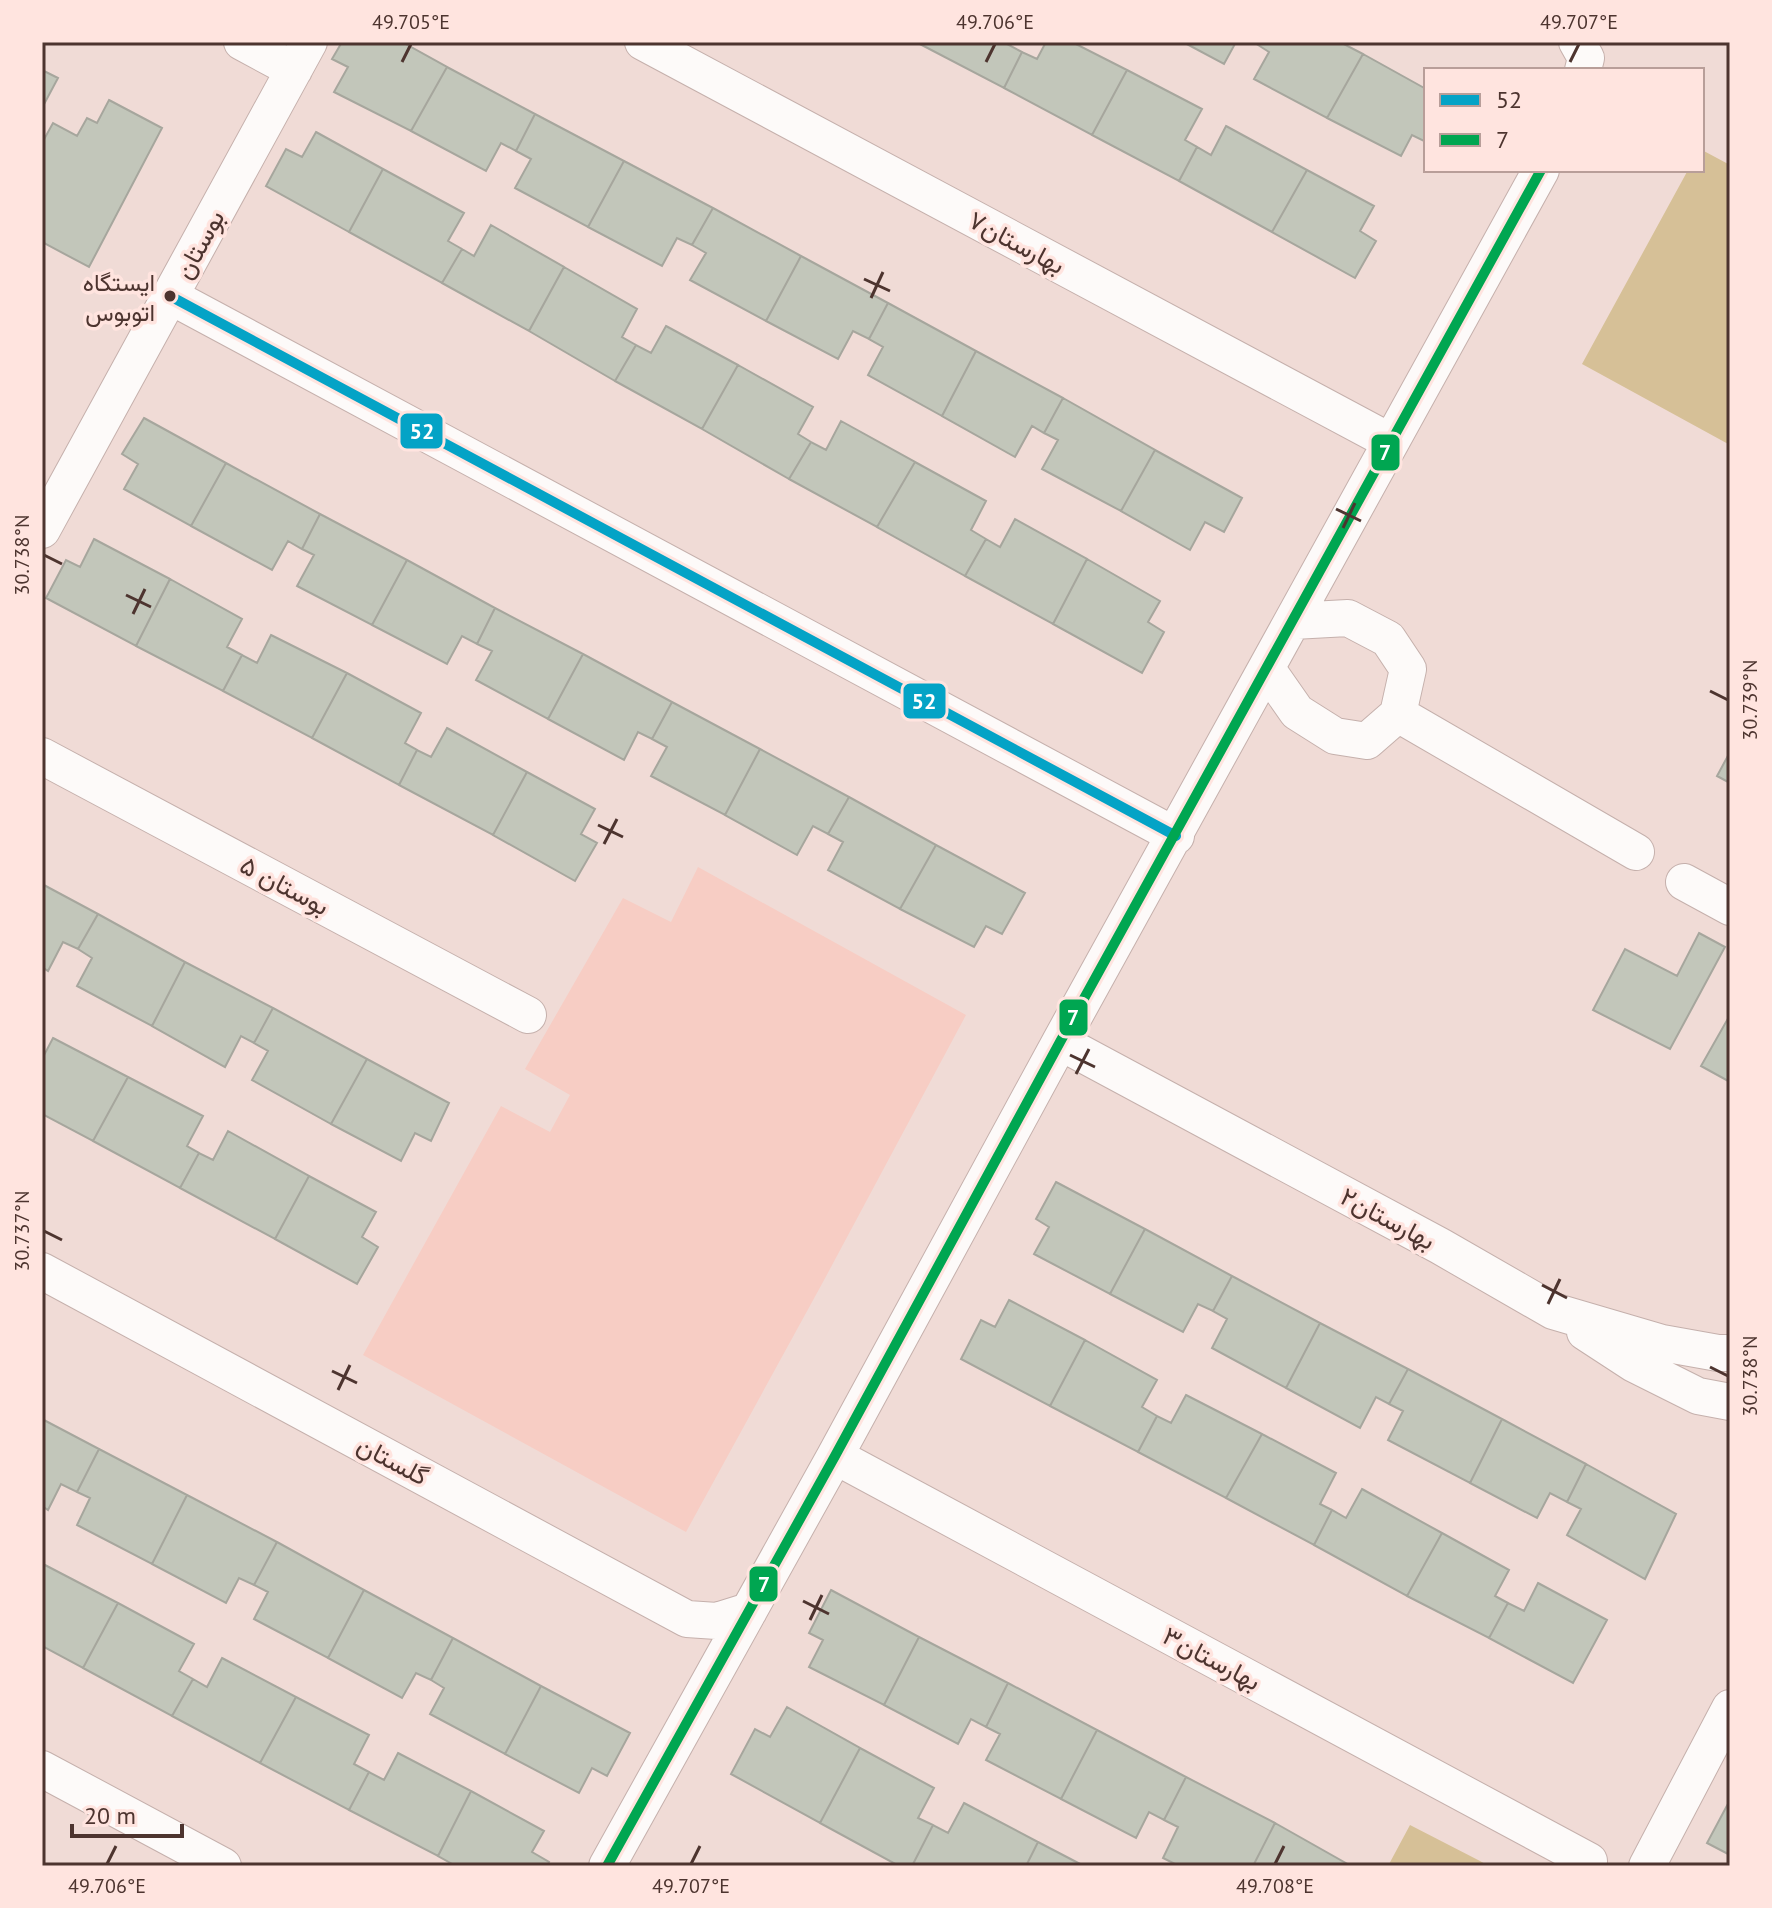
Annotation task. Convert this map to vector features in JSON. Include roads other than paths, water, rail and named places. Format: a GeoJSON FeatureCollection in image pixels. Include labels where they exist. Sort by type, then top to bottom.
{"type":"FeatureCollection","features":[{"type":"Feature","properties":{"kind":"street"},"geometry":{"type":"LineString","coordinates":[[242,42],[302,56]]}},
{"type":"Feature","properties":{"kind":"street","name":"بهارستان۷"},"geometry":{"type":"LineString","coordinates":[[643,42],[1391,442]]}},
{"type":"Feature","properties":{"kind":"street"},"geometry":{"type":"LineString","coordinates":[[1577,42],[1586,58],[1584,68]]}},
{"type":"Feature","properties":{"kind":"street","name":"بوستان"},"geometry":{"type":"LineString","coordinates":[[42,530],[56,470],[170,296],[302,56]]}},
{"type":"Feature","properties":{"kind":"street"},"geometry":{"type":"LineString","coordinates":[[618,1862],[749,1611],[1540,172]]}},
{"type":"Feature","properties":{"kind":"street"},"geometry":{"type":"LineString","coordinates":[[170,296],[1176,836]]}},
{"type":"Feature","properties":{"kind":"street"},"geometry":{"type":"LineString","coordinates":[[1267,669],[1297,712],[1335,736],[1367,741],[1398,714],[1408,669],[1388,639],[1348,618],[1293,621]]}},
{"type":"Feature","properties":{"kind":"street"},"geometry":{"type":"LineString","coordinates":[[1398,714],[1636,852]]}},
{"type":"Feature","properties":{"kind":"street","name":"بوستان ۵"},"geometry":{"type":"LineString","coordinates":[[42,756],[528,1015]]}},
{"type":"Feature","properties":{"kind":"street"},"geometry":{"type":"LineString","coordinates":[[1684,882],[1730,907]]}},
{"type":"Feature","properties":{"kind":"street","name":"بهارستان۲"},"geometry":{"type":"LineString","coordinates":[[1060,1042],[1440,1246],[1553,1311],[1662,1343],[1730,1353]]}},
{"type":"Feature","properties":{"kind":"street","name":"گلستان"},"geometry":{"type":"LineString","coordinates":[[42,1271],[687,1619],[717,1621],[749,1611]]}},
{"type":"Feature","properties":{"kind":"street"},"geometry":{"type":"LineString","coordinates":[[1553,1311],[1634,1364],[1698,1396],[1730,1402]]}},
{"type":"Feature","properties":{"kind":"street","name":"بهارستان۳"},"geometry":{"type":"LineString","coordinates":[[835,1456],[1589,1861]]}},
{"type":"Feature","properties":{"kind":"street"},"geometry":{"type":"LineString","coordinates":[[1647,1866],[1730,1708]]}},
{"type":"Feature","properties":{"kind":"street"},"geometry":{"type":"LineString","coordinates":[[42,1769],[223,1866]]}},
{"type":"Feature","properties":{"kind":"place","name":"ایستگاه اتوبوس"},"geometry":{"type":"Point","coordinates":[170,296]}}]}
